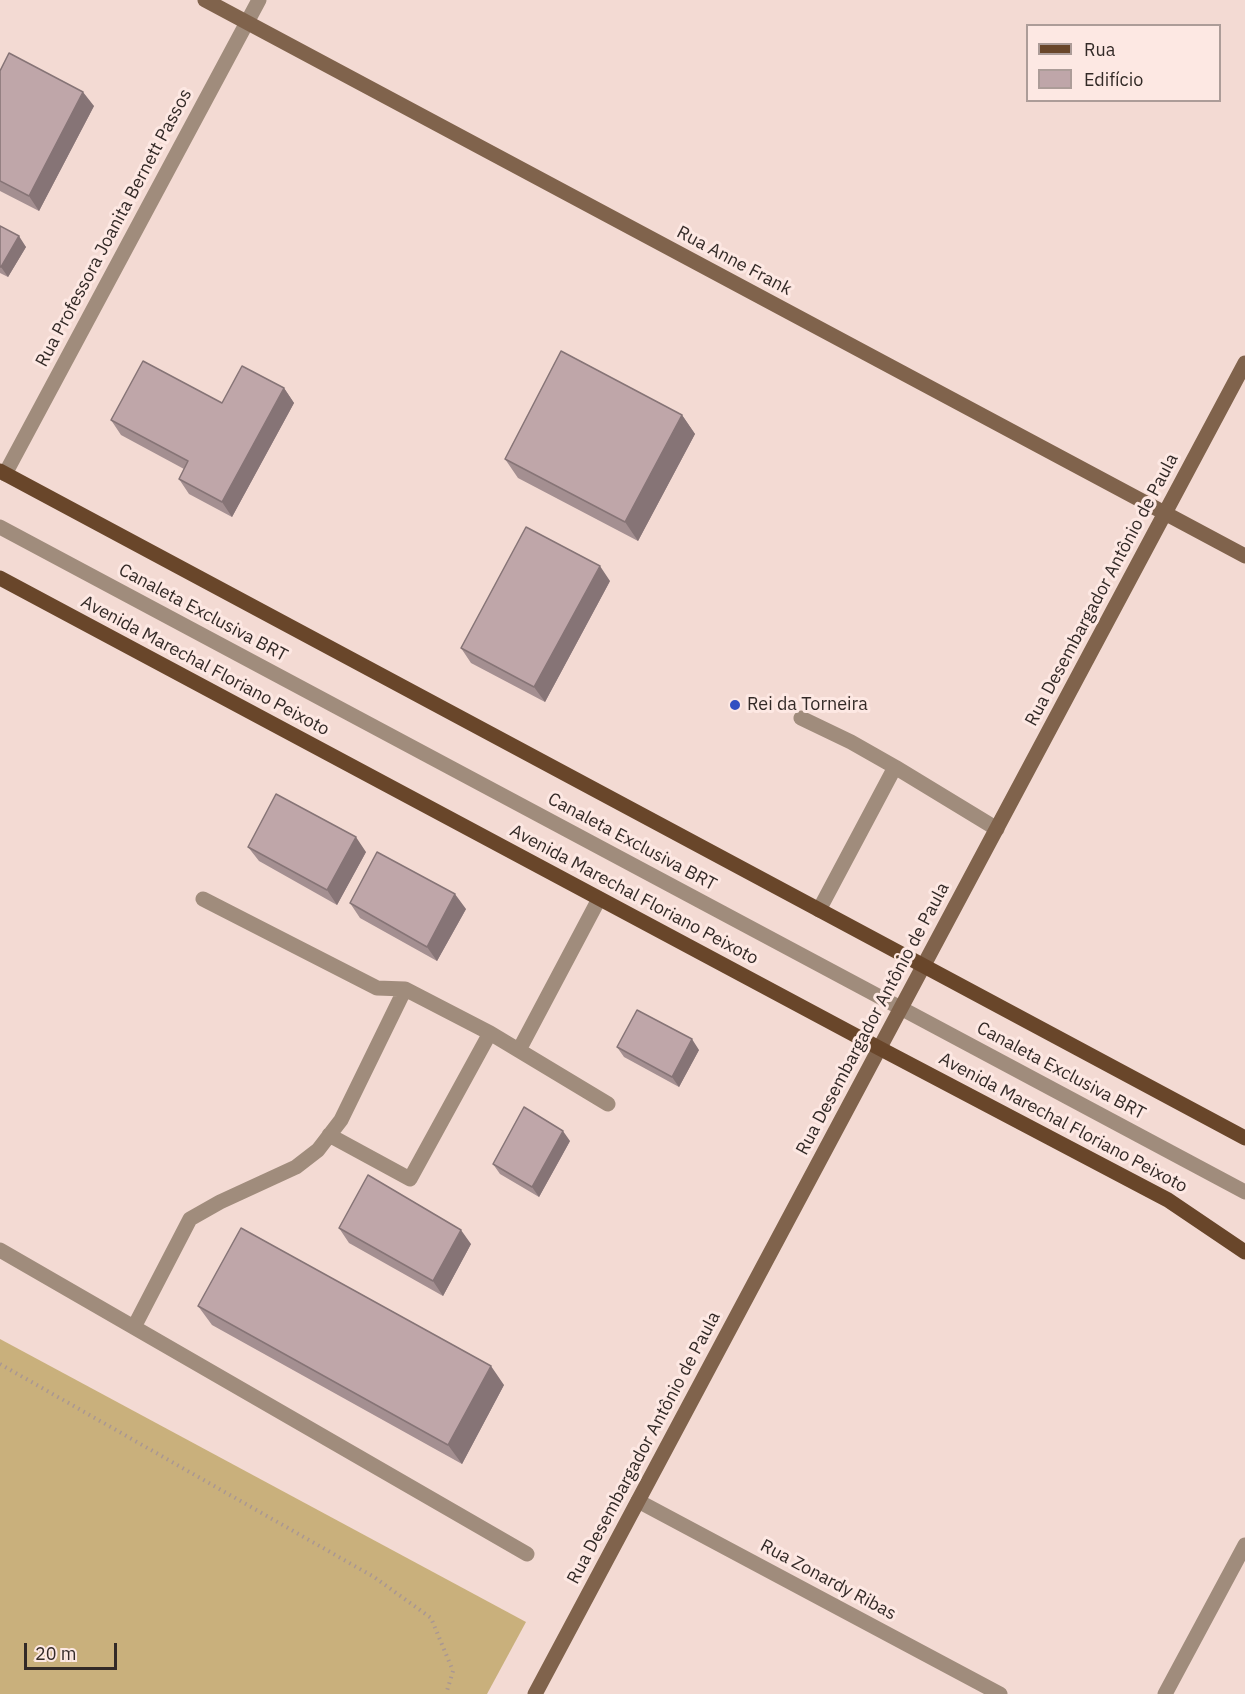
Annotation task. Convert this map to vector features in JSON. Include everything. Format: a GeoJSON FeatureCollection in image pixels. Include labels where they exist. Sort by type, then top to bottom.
{"type":"FeatureCollection","features":[{"type":"Feature","properties":{"kind":"main road","name":"Rua Anne Frank"},"geometry":{"type":"LineString","coordinates":[[205,0],[1245,556]]}},
{"type":"Feature","properties":{"kind":"main road","name":"Rua Desembargador Antônio de Paula"},"geometry":{"type":"LineString","coordinates":[[535,1694],[1245,363]]}},
{"type":"Feature","properties":{"kind":"main road"},"geometry":{"type":"LineString","coordinates":[[2,473],[1245,1138]]}},
{"type":"Feature","properties":{"kind":"main road","name":"Avenida Marechal Floriano Peixoto"},"geometry":{"type":"LineString","coordinates":[[0,578],[1168,1200],[1245,1252]]}},
{"type":"Feature","properties":{"kind":"street","name":"Rua Professora Joanita Bernett Passos"},"geometry":{"type":"LineString","coordinates":[[2,473],[259,0]]}},
{"type":"Feature","properties":{"kind":"street","name":"Canaleta Exclusiva BRT"},"geometry":{"type":"LineString","coordinates":[[0,527],[1245,1192]]}},
{"type":"Feature","properties":{"kind":"street"},"geometry":{"type":"LineString","coordinates":[[801,718],[851,742],[997,829]]}},
{"type":"Feature","properties":{"kind":"street"},"geometry":{"type":"LineString","coordinates":[[819,910],[895,767]]}},
{"type":"Feature","properties":{"kind":"street"},"geometry":{"type":"LineString","coordinates":[[202,899],[378,988],[405,989],[490,1033],[608,1104]]}},
{"type":"Feature","properties":{"kind":"street"},"geometry":{"type":"LineString","coordinates":[[519,1050],[599,899]]}},
{"type":"Feature","properties":{"kind":"street"},"geometry":{"type":"LineString","coordinates":[[134,1327],[190,1219],[220,1202],[296,1167],[318,1150],[341,1120],[405,989]]}},
{"type":"Feature","properties":{"kind":"street"},"geometry":{"type":"LineString","coordinates":[[329,1135],[411,1179],[490,1033]]}},
{"type":"Feature","properties":{"kind":"street"},"geometry":{"type":"LineString","coordinates":[[0,1250],[527,1554]]}},
{"type":"Feature","properties":{"kind":"street","name":"Rua Zonardy Ribas"},"geometry":{"type":"LineString","coordinates":[[638,1501],[1000,1694]]}},
{"type":"Feature","properties":{"kind":"street"},"geometry":{"type":"LineString","coordinates":[[1165,1694],[1245,1545]]}},
{"type":"Feature","properties":{"kind":"path"},"geometry":{"type":"LineString","coordinates":[[0,1364],[374,1577],[431,1618],[453,1671],[446,1694]]}},
{"type":"Feature","properties":{"kind":"shaded area"},"geometry":{"type":"Polygon","coordinates":[[[0,1339],[526,1622],[487,1694],[0,1694],[0,1339]]]}},
{"type":"Feature","properties":{"kind":"building"},"geometry":{"type":"Polygon","coordinates":[[[9,53],[83,92],[29,196],[0,181],[0,71],[9,53]]]}},
{"type":"Feature","properties":{"kind":"building"},"geometry":{"type":"Polygon","coordinates":[[[0,226],[19,236],[1,267],[0,267],[0,226]]]}},
{"type":"Feature","properties":{"kind":"building"},"geometry":{"type":"Polygon","coordinates":[[[561,351],[682,415],[625,522],[505,459],[561,351]]]}},
{"type":"Feature","properties":{"kind":"building"},"geometry":{"type":"Polygon","coordinates":[[[143,361],[222,403],[242,366],[284,388],[222,502],[179,479],[188,461],[111,420],[143,361]]]}},
{"type":"Feature","properties":{"kind":"building"},"geometry":{"type":"Polygon","coordinates":[[[526,527],[600,566],[534,687],[461,648],[526,527]]]}},
{"type":"Feature","properties":{"kind":"building"},"geometry":{"type":"Polygon","coordinates":[[[276,794],[356,837],[327,890],[248,847],[276,794]]]}},
{"type":"Feature","properties":{"kind":"building"},"geometry":{"type":"Polygon","coordinates":[[[377,852],[455,894],[427,947],[350,903],[377,852]]]}},
{"type":"Feature","properties":{"kind":"building"},"geometry":{"type":"Polygon","coordinates":[[[637,1010],[692,1039],[672,1077],[617,1047],[637,1010]]]}},
{"type":"Feature","properties":{"kind":"building"},"geometry":{"type":"Polygon","coordinates":[[[524,1107],[563,1131],[532,1187],[493,1164],[524,1107]]]}},
{"type":"Feature","properties":{"kind":"building"},"geometry":{"type":"Polygon","coordinates":[[[368,1175],[461,1230],[433,1281],[339,1228],[368,1175]]]}},
{"type":"Feature","properties":{"kind":"building"},"geometry":{"type":"Polygon","coordinates":[[[241,1228],[491,1366],[448,1445],[198,1306],[241,1228]]]}},
{"type":"Feature","properties":{"kind":"place","name":"Rei da Torneira"},"geometry":{"type":"Point","coordinates":[735,705]}}]}
